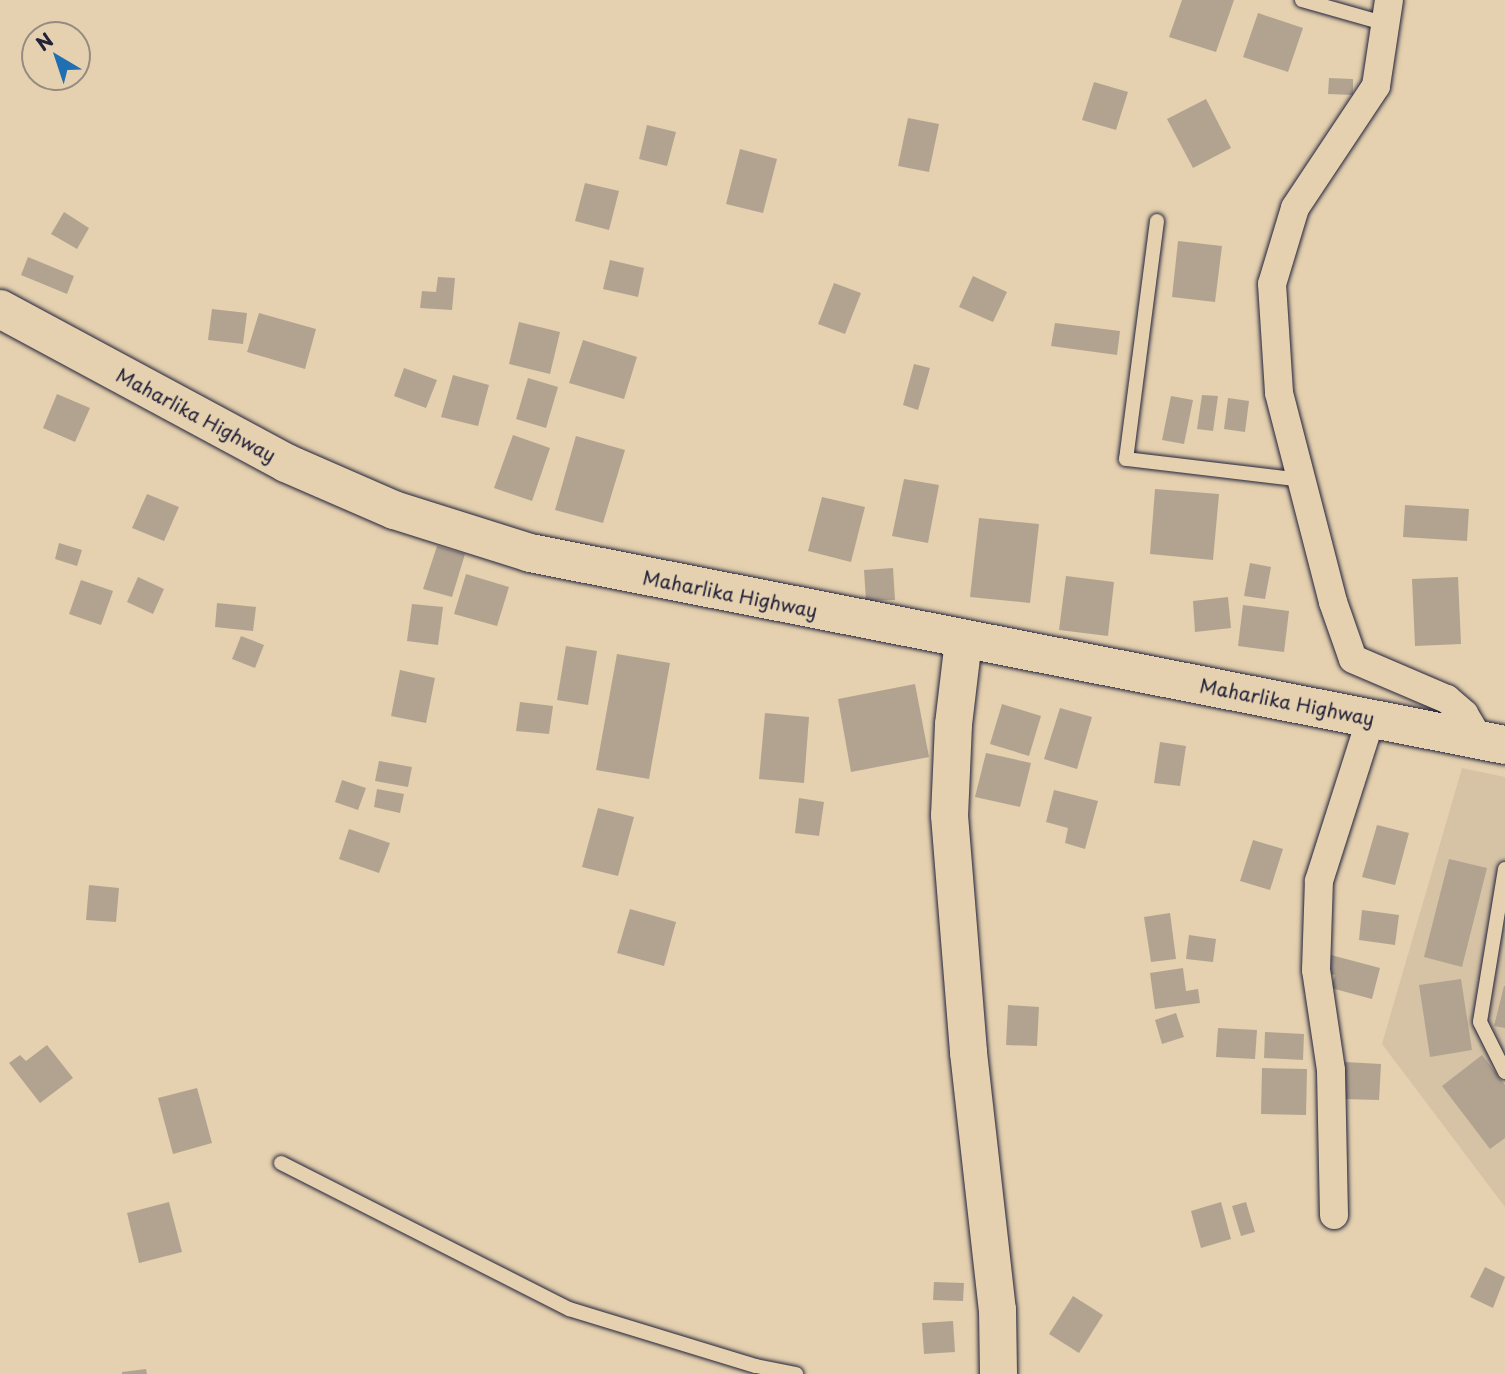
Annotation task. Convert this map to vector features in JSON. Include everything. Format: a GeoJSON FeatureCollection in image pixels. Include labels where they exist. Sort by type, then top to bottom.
{"type":"FeatureCollection","features":[{"type":"Feature","properties":{"kind":"highway","name":"Maharlika Highway"},"geometry":{"type":"LineString","coordinates":[[0,309],[286,463],[394,510],[530,553],[1493,743]]}},
{"type":"Feature","properties":{"kind":"street"},"geometry":{"type":"LineString","coordinates":[[1388,12],[1376,86],[1295,208],[1272,284],[1279,393],[1301,480],[1353,659],[1447,699],[1493,743]]}},
{"type":"Feature","properties":{"kind":"street"},"geometry":{"type":"LineString","coordinates":[[963,640],[953,724],[949,815],[968,1052],[997,1309],[998,1374]]}},
{"type":"Feature","properties":{"kind":"street"},"geometry":{"type":"LineString","coordinates":[[1334,1215],[1331,1070],[1316,970],[1319,881],[1371,718]]}},
{"type":"Feature","properties":{"kind":"lane"},"geometry":{"type":"LineString","coordinates":[[1301,0],[1388,12]]}},
{"type":"Feature","properties":{"kind":"lane"},"geometry":{"type":"LineString","coordinates":[[1157,221],[1126,459],[1301,480]]}},
{"type":"Feature","properties":{"kind":"lane"},"geometry":{"type":"LineString","coordinates":[[1505,869],[1480,1022],[1505,1072]]}},
{"type":"Feature","properties":{"kind":"lane"},"geometry":{"type":"LineString","coordinates":[[281,1163],[569,1309],[756,1366],[796,1374]]}},
{"type":"Feature","properties":{"kind":"shaded area"},"geometry":{"type":"Polygon","coordinates":[[[1462,768],[1505,777],[1505,1207],[1382,1044],[1462,768]]]}},
{"type":"Feature","properties":{"kind":"building"},"geometry":{"type":"Polygon","coordinates":[[[1182,0],[1234,0],[1216,52],[1169,37],[1182,0]]]}},
{"type":"Feature","properties":{"kind":"building"},"geometry":{"type":"Polygon","coordinates":[[[1258,13],[1303,28],[1288,72],[1243,57],[1258,13]]]}},
{"type":"Feature","properties":{"kind":"building"},"geometry":{"type":"Polygon","coordinates":[[[1329,78],[1353,79],[1353,95],[1328,94],[1329,78]]]}},
{"type":"Feature","properties":{"kind":"building"},"geometry":{"type":"Polygon","coordinates":[[[1094,82],[1128,92],[1116,130],[1082,120],[1094,82]]]}},
{"type":"Feature","properties":{"kind":"building"},"geometry":{"type":"Polygon","coordinates":[[[1206,99],[1231,148],[1193,168],[1167,119],[1206,99]]]}},
{"type":"Feature","properties":{"kind":"building"},"geometry":{"type":"Polygon","coordinates":[[[908,118],[939,124],[929,172],[898,166],[908,118]]]}},
{"type":"Feature","properties":{"kind":"building"},"geometry":{"type":"Polygon","coordinates":[[[647,125],[676,132],[667,166],[639,159],[647,125]]]}},
{"type":"Feature","properties":{"kind":"building"},"geometry":{"type":"Polygon","coordinates":[[[740,149],[777,159],[763,213],[726,204],[740,149]]]}},
{"type":"Feature","properties":{"kind":"building"},"geometry":{"type":"Polygon","coordinates":[[[585,183],[619,191],[609,230],[575,221],[585,183]]]}},
{"type":"Feature","properties":{"kind":"building"},"geometry":{"type":"Polygon","coordinates":[[[64,212],[89,228],[77,249],[51,234],[64,212]]]}},
{"type":"Feature","properties":{"kind":"building"},"geometry":{"type":"Polygon","coordinates":[[[1178,241],[1222,246],[1215,302],[1172,297],[1178,241]]]}},
{"type":"Feature","properties":{"kind":"building"},"geometry":{"type":"Polygon","coordinates":[[[28,257],[74,276],[67,294],[21,275],[28,257]]]}},
{"type":"Feature","properties":{"kind":"building"},"geometry":{"type":"Polygon","coordinates":[[[610,260],[644,268],[638,297],[603,289],[610,260]]]}},
{"type":"Feature","properties":{"kind":"building"},"geometry":{"type":"Polygon","coordinates":[[[973,276],[1007,292],[993,322],[959,307],[973,276]]]}},
{"type":"Feature","properties":{"kind":"building"},"geometry":{"type":"Polygon","coordinates":[[[438,277],[455,278],[452,310],[420,308],[422,291],[436,292],[438,277]]]}},
{"type":"Feature","properties":{"kind":"building"},"geometry":{"type":"Polygon","coordinates":[[[834,283],[861,293],[845,334],[818,324],[834,283]]]}},
{"type":"Feature","properties":{"kind":"building"},"geometry":{"type":"Polygon","coordinates":[[[212,309],[247,313],[243,344],[208,340],[212,309]]]}},
{"type":"Feature","properties":{"kind":"building"},"geometry":{"type":"Polygon","coordinates":[[[259,313],[316,329],[305,369],[247,352],[259,313]]]}},
{"type":"Feature","properties":{"kind":"building"},"geometry":{"type":"Polygon","coordinates":[[[519,322],[560,332],[550,374],[509,364],[519,322]]]}},
{"type":"Feature","properties":{"kind":"building"},"geometry":{"type":"Polygon","coordinates":[[[1055,323],[1120,331],[1117,355],[1051,346],[1055,323]]]}},
{"type":"Feature","properties":{"kind":"building"},"geometry":{"type":"Polygon","coordinates":[[[583,340],[637,357],[624,399],[569,383],[583,340]]]}},
{"type":"Feature","properties":{"kind":"building"},"geometry":{"type":"Polygon","coordinates":[[[914,364],[930,368],[918,410],[903,405],[914,364]]]}},
{"type":"Feature","properties":{"kind":"building"},"geometry":{"type":"Polygon","coordinates":[[[404,368],[437,380],[426,408],[394,396],[404,368]]]}},
{"type":"Feature","properties":{"kind":"building"},"geometry":{"type":"Polygon","coordinates":[[[453,375],[489,385],[478,426],[441,417],[453,375]]]}},
{"type":"Feature","properties":{"kind":"building"},"geometry":{"type":"Polygon","coordinates":[[[528,378],[558,387],[546,428],[516,419],[528,378]]]}},
{"type":"Feature","properties":{"kind":"building"},"geometry":{"type":"Polygon","coordinates":[[[57,394],[90,408],[75,442],[43,428],[57,394]]]}},
{"type":"Feature","properties":{"kind":"building"},"geometry":{"type":"Polygon","coordinates":[[[1202,395],[1218,396],[1213,431],[1197,429],[1202,395]]]}},
{"type":"Feature","properties":{"kind":"building"},"geometry":{"type":"Polygon","coordinates":[[[1171,396],[1193,400],[1184,444],[1162,440],[1171,396]]]}},
{"type":"Feature","properties":{"kind":"building"},"geometry":{"type":"Polygon","coordinates":[[[1228,398],[1249,401],[1245,432],[1224,429],[1228,398]]]}},
{"type":"Feature","properties":{"kind":"building"},"geometry":{"type":"Polygon","coordinates":[[[513,435],[550,448],[532,501],[494,488],[513,435]]]}},
{"type":"Feature","properties":{"kind":"building"},"geometry":{"type":"Polygon","coordinates":[[[576,436],[625,450],[603,523],[555,510],[576,436]]]}},
{"type":"Feature","properties":{"kind":"building"},"geometry":{"type":"Polygon","coordinates":[[[904,479],[939,485],[928,543],[892,536],[904,479]]]}},
{"type":"Feature","properties":{"kind":"building"},"geometry":{"type":"Polygon","coordinates":[[[1155,489],[1219,494],[1213,560],[1150,554],[1155,489]]]}},
{"type":"Feature","properties":{"kind":"building"},"geometry":{"type":"Polygon","coordinates":[[[147,494],[179,507],[164,541],[132,528],[147,494]]]}},
{"type":"Feature","properties":{"kind":"building"},"geometry":{"type":"Polygon","coordinates":[[[822,497],[865,507],[851,562],[808,551],[822,497]]]}},
{"type":"Feature","properties":{"kind":"building"},"geometry":{"type":"Polygon","coordinates":[[[1405,505],[1469,509],[1467,541],[1403,537],[1405,505]]]}},
{"type":"Feature","properties":{"kind":"building"},"geometry":{"type":"Polygon","coordinates":[[[979,518],[1039,524],[1030,603],[970,597],[979,518]]]}},
{"type":"Feature","properties":{"kind":"building"},"geometry":{"type":"Polygon","coordinates":[[[59,543],[82,550],[77,566],[55,559],[59,543]]]}},
{"type":"Feature","properties":{"kind":"building"},"geometry":{"type":"Polygon","coordinates":[[[437,546],[465,554],[452,597],[423,589],[437,546]]]}},
{"type":"Feature","properties":{"kind":"building"},"geometry":{"type":"Polygon","coordinates":[[[1250,563],[1271,567],[1265,599],[1244,596],[1250,563]]]}},
{"type":"Feature","properties":{"kind":"building"},"geometry":{"type":"Polygon","coordinates":[[[893,568],[895,600],[866,601],[864,570],[893,568]]]}},
{"type":"Feature","properties":{"kind":"building"},"geometry":{"type":"Polygon","coordinates":[[[466,574],[509,587],[497,626],[454,614],[466,574]]]}},
{"type":"Feature","properties":{"kind":"building"},"geometry":{"type":"Polygon","coordinates":[[[1066,576],[1114,582],[1108,636],[1059,630],[1066,576]]]}},
{"type":"Feature","properties":{"kind":"building"},"geometry":{"type":"Polygon","coordinates":[[[138,577],[164,589],[153,614],[127,602],[138,577]]]}},
{"type":"Feature","properties":{"kind":"building"},"geometry":{"type":"Polygon","coordinates":[[[1458,577],[1461,644],[1415,646],[1412,579],[1458,577]]]}},
{"type":"Feature","properties":{"kind":"building"},"geometry":{"type":"Polygon","coordinates":[[[81,580],[113,591],[101,625],[69,614],[81,580]]]}},
{"type":"Feature","properties":{"kind":"building"},"geometry":{"type":"Polygon","coordinates":[[[1228,597],[1231,628],[1195,632],[1193,601],[1228,597]]]}},
{"type":"Feature","properties":{"kind":"building"},"geometry":{"type":"Polygon","coordinates":[[[217,603],[256,607],[253,631],[215,627],[217,603]]]}},
{"type":"Feature","properties":{"kind":"building"},"geometry":{"type":"Polygon","coordinates":[[[412,604],[443,607],[438,645],[407,641],[412,604]]]}},
{"type":"Feature","properties":{"kind":"building"},"geometry":{"type":"Polygon","coordinates":[[[1243,605],[1289,611],[1284,652],[1238,646],[1243,605]]]}},
{"type":"Feature","properties":{"kind":"building"},"geometry":{"type":"Polygon","coordinates":[[[241,636],[264,645],[255,668],[232,659],[241,636]]]}},
{"type":"Feature","properties":{"kind":"building"},"geometry":{"type":"Polygon","coordinates":[[[566,646],[597,651],[588,705],[557,700],[566,646]]]}},
{"type":"Feature","properties":{"kind":"building"},"geometry":{"type":"Polygon","coordinates":[[[617,654],[670,663],[649,779],[596,770],[617,654]]]}},
{"type":"Feature","properties":{"kind":"building"},"geometry":{"type":"Polygon","coordinates":[[[400,670],[435,678],[426,723],[391,716],[400,670]]]}},
{"type":"Feature","properties":{"kind":"building"},"geometry":{"type":"Polygon","coordinates":[[[915,684],[929,757],[851,772],[838,699],[915,684]]]}},
{"type":"Feature","properties":{"kind":"building"},"geometry":{"type":"Polygon","coordinates":[[[520,702],[553,706],[549,734],[516,731],[520,702]]]}},
{"type":"Feature","properties":{"kind":"building"},"geometry":{"type":"Polygon","coordinates":[[[1002,704],[1041,716],[1029,756],[990,744],[1002,704]]]}},
{"type":"Feature","properties":{"kind":"building"},"geometry":{"type":"Polygon","coordinates":[[[1060,708],[1092,717],[1077,769],[1044,759],[1060,708]]]}},
{"type":"Feature","properties":{"kind":"building"},"geometry":{"type":"Polygon","coordinates":[[[765,713],[809,717],[804,783],[759,779],[765,713]]]}},
{"type":"Feature","properties":{"kind":"building"},"geometry":{"type":"Polygon","coordinates":[[[1160,742],[1186,746],[1180,786],[1154,783],[1160,742]]]}},
{"type":"Feature","properties":{"kind":"building"},"geometry":{"type":"Polygon","coordinates":[[[986,753],[1031,763],[1020,807],[975,797],[986,753]]]}},
{"type":"Feature","properties":{"kind":"building"},"geometry":{"type":"Polygon","coordinates":[[[379,761],[412,767],[408,787],[375,781],[379,761]]]}},
{"type":"Feature","properties":{"kind":"building"},"geometry":{"type":"Polygon","coordinates":[[[342,780],[366,788],[358,810],[335,802],[342,780]]]}},
{"type":"Feature","properties":{"kind":"building"},"geometry":{"type":"Polygon","coordinates":[[[377,789],[404,794],[400,813],[374,807],[377,789]]]}},
{"type":"Feature","properties":{"kind":"building"},"geometry":{"type":"Polygon","coordinates":[[[1054,790],[1098,801],[1085,849],[1065,843],[1068,828],[1046,822],[1054,790]]]}},
{"type":"Feature","properties":{"kind":"building"},"geometry":{"type":"Polygon","coordinates":[[[799,798],[824,802],[819,836],[795,833],[799,798]]]}},
{"type":"Feature","properties":{"kind":"building"},"geometry":{"type":"Polygon","coordinates":[[[598,808],[634,817],[618,876],[582,867],[598,808]]]}},
{"type":"Feature","properties":{"kind":"building"},"geometry":{"type":"Polygon","coordinates":[[[1377,825],[1409,833],[1395,885],[1362,877],[1377,825]]]}},
{"type":"Feature","properties":{"kind":"building"},"geometry":{"type":"Polygon","coordinates":[[[349,829],[390,843],[379,873],[339,859],[349,829]]]}},
{"type":"Feature","properties":{"kind":"building"},"geometry":{"type":"Polygon","coordinates":[[[1253,840],[1283,849],[1270,890],[1240,881],[1253,840]]]}},
{"type":"Feature","properties":{"kind":"building"},"geometry":{"type":"Polygon","coordinates":[[[1449,859],[1487,868],[1462,967],[1424,957],[1449,859]]]}},
{"type":"Feature","properties":{"kind":"building"},"geometry":{"type":"Polygon","coordinates":[[[89,885],[119,888],[116,922],[86,920],[89,885]]]}},
{"type":"Feature","properties":{"kind":"building"},"geometry":{"type":"Polygon","coordinates":[[[630,909],[676,922],[664,966],[617,953],[630,909]]]}},
{"type":"Feature","properties":{"kind":"building"},"geometry":{"type":"Polygon","coordinates":[[[1362,910],[1399,915],[1395,945],[1359,940],[1362,910]]]}},
{"type":"Feature","properties":{"kind":"building"},"geometry":{"type":"Polygon","coordinates":[[[1170,913],[1176,959],[1151,962],[1144,917],[1170,913]]]}},
{"type":"Feature","properties":{"kind":"building"},"geometry":{"type":"Polygon","coordinates":[[[1189,935],[1216,939],[1213,962],[1186,959],[1189,935]]]}},
{"type":"Feature","properties":{"kind":"building"},"geometry":{"type":"Polygon","coordinates":[[[1331,955],[1380,968],[1372,999],[1331,988],[1335,975],[1326,973],[1331,955]]]}},
{"type":"Feature","properties":{"kind":"building"},"geometry":{"type":"Polygon","coordinates":[[[1183,968],[1186,991],[1198,989],[1200,1003],[1155,1009],[1150,973],[1183,968]]]}},
{"type":"Feature","properties":{"kind":"building"},"geometry":{"type":"Polygon","coordinates":[[[1461,979],[1472,1050],[1430,1057],[1419,985],[1461,979]]]}},
{"type":"Feature","properties":{"kind":"building"},"geometry":{"type":"Polygon","coordinates":[[[1505,986],[1505,1028],[1494,1026],[1505,986]]]}},
{"type":"Feature","properties":{"kind":"building"},"geometry":{"type":"Polygon","coordinates":[[[1008,1005],[1039,1007],[1037,1046],[1006,1045],[1008,1005]]]}},
{"type":"Feature","properties":{"kind":"building"},"geometry":{"type":"Polygon","coordinates":[[[1176,1013],[1184,1037],[1162,1044],[1155,1020],[1176,1013]]]}},
{"type":"Feature","properties":{"kind":"building"},"geometry":{"type":"Polygon","coordinates":[[[1218,1028],[1257,1030],[1255,1059],[1216,1057],[1218,1028]]]}},
{"type":"Feature","properties":{"kind":"building"},"geometry":{"type":"Polygon","coordinates":[[[1265,1032],[1304,1034],[1303,1060],[1264,1058],[1265,1032]]]}},
{"type":"Feature","properties":{"kind":"building"},"geometry":{"type":"Polygon","coordinates":[[[47,1045],[73,1078],[40,1103],[9,1063],[20,1055],[26,1061],[47,1045]]]}},
{"type":"Feature","properties":{"kind":"building"},"geometry":{"type":"Polygon","coordinates":[[[1482,1055],[1505,1085],[1505,1138],[1490,1149],[1442,1086],[1482,1055]]]}},
{"type":"Feature","properties":{"kind":"building"},"geometry":{"type":"Polygon","coordinates":[[[1345,1062],[1381,1064],[1379,1100],[1343,1099],[1345,1062]]]}},
{"type":"Feature","properties":{"kind":"building"},"geometry":{"type":"Polygon","coordinates":[[[1262,1068],[1307,1069],[1306,1115],[1261,1114],[1262,1068]]]}},
{"type":"Feature","properties":{"kind":"building"},"geometry":{"type":"Polygon","coordinates":[[[197,1088],[212,1143],[173,1154],[158,1098],[197,1088]]]}},
{"type":"Feature","properties":{"kind":"building"},"geometry":{"type":"Polygon","coordinates":[[[169,1202],[182,1252],[139,1263],[127,1213],[169,1202]]]}},
{"type":"Feature","properties":{"kind":"building"},"geometry":{"type":"Polygon","coordinates":[[[1221,1202],[1231,1239],[1201,1248],[1191,1211],[1221,1202]]]}},
{"type":"Feature","properties":{"kind":"building"},"geometry":{"type":"Polygon","coordinates":[[[1246,1202],[1255,1232],[1241,1236],[1232,1206],[1246,1202]]]}},
{"type":"Feature","properties":{"kind":"building"},"geometry":{"type":"Polygon","coordinates":[[[1485,1267],[1505,1277],[1493,1308],[1470,1297],[1485,1267]]]}},
{"type":"Feature","properties":{"kind":"building"},"geometry":{"type":"Polygon","coordinates":[[[934,1282],[964,1283],[963,1301],[933,1300],[934,1282]]]}},
{"type":"Feature","properties":{"kind":"building"},"geometry":{"type":"Polygon","coordinates":[[[1073,1296],[1103,1315],[1079,1353],[1049,1334],[1073,1296]]]}},
{"type":"Feature","properties":{"kind":"building"},"geometry":{"type":"Polygon","coordinates":[[[953,1321],[955,1352],[924,1354],[922,1323],[953,1321]]]}},
{"type":"Feature","properties":{"kind":"building"},"geometry":{"type":"Polygon","coordinates":[[[146,1369],[147,1374],[122,1374],[122,1372],[146,1369]]]}}]}
